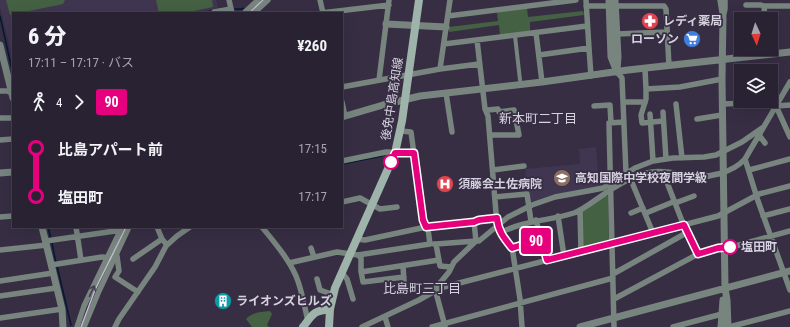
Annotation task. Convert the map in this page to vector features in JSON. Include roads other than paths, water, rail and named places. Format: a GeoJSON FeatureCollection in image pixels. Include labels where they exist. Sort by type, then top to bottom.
{"type":"FeatureCollection","features":[{"type":"Feature","properties":{"kind":"main road","name":"後免中島高知線"},"geometry":{"type":"LineString","coordinates":[[329,327],[330,309],[342,273],[354,254],[356,239],[395,153],[401,131],[419,0]]}},
{"type":"Feature","properties":{"kind":"main road"},"geometry":{"type":"LineString","coordinates":[[305,324],[313,314],[318,311],[330,309]]}},
{"type":"Feature","properties":{"kind":"street"},"geometry":{"type":"LineString","coordinates":[[214,12],[231,11],[229,0]]}},
{"type":"Feature","properties":{"kind":"street"},"geometry":{"type":"LineString","coordinates":[[245,12],[258,0]]}},
{"type":"Feature","properties":{"kind":"street"},"geometry":{"type":"LineString","coordinates":[[255,12],[268,0]]}},
{"type":"Feature","properties":{"kind":"street"},"geometry":{"type":"LineString","coordinates":[[320,0],[322,12]]}},
{"type":"Feature","properties":{"kind":"street"},"geometry":{"type":"LineString","coordinates":[[440,69],[450,0]]}},
{"type":"Feature","properties":{"kind":"street"},"geometry":{"type":"LineString","coordinates":[[448,16],[576,0]]}},
{"type":"Feature","properties":{"kind":"street"},"geometry":{"type":"LineString","coordinates":[[720,0],[723,18]]}},
{"type":"Feature","properties":{"kind":"street"},"geometry":{"type":"LineString","coordinates":[[721,327],[725,291],[722,60],[723,18],[726,0]]}},
{"type":"Feature","properties":{"kind":"street"},"geometry":{"type":"LineString","coordinates":[[329,12],[389,3],[379,80]]}},
{"type":"Feature","properties":{"kind":"street"},"geometry":{"type":"LineString","coordinates":[[591,76],[586,3],[664,6],[666,9],[669,66]]}},
{"type":"Feature","properties":{"kind":"street"},"geometry":{"type":"LineString","coordinates":[[612,3],[617,34],[617,72]]}},
{"type":"Feature","properties":{"kind":"street"},"geometry":{"type":"LineString","coordinates":[[612,3],[611,57],[617,72],[622,78],[626,173]]}},
{"type":"Feature","properties":{"kind":"street"},"geometry":{"type":"LineString","coordinates":[[746,5],[790,6]]}},
{"type":"Feature","properties":{"kind":"street"},"geometry":{"type":"LineString","coordinates":[[764,6],[764,12]]}},
{"type":"Feature","properties":{"kind":"street"},"geometry":{"type":"LineString","coordinates":[[386,24],[446,27]]}},
{"type":"Feature","properties":{"kind":"street"},"geometry":{"type":"LineString","coordinates":[[444,44],[587,26]]}},
{"type":"Feature","properties":{"kind":"street"},"geometry":{"type":"LineString","coordinates":[[617,34],[667,32]]}},
{"type":"Feature","properties":{"kind":"street"},"geometry":{"type":"LineString","coordinates":[[536,33],[542,82]]}},
{"type":"Feature","properties":{"kind":"street"},"geometry":{"type":"LineString","coordinates":[[515,36],[520,80]]}},
{"type":"Feature","properties":{"kind":"street"},"geometry":{"type":"LineString","coordinates":[[477,40],[485,109],[488,116],[497,225],[500,233],[512,248],[521,303],[522,327]]}},
{"type":"Feature","properties":{"kind":"street"},"geometry":{"type":"LineString","coordinates":[[0,45],[12,96]]}},
{"type":"Feature","properties":{"kind":"street"},"geometry":{"type":"LineString","coordinates":[[539,55],[588,48]]}},
{"type":"Feature","properties":{"kind":"street"},"geometry":{"type":"LineString","coordinates":[[778,52],[790,52]]}},
{"type":"Feature","properties":{"kind":"street"},"geometry":{"type":"LineString","coordinates":[[344,117],[420,96],[745,56]]}},
{"type":"Feature","properties":{"kind":"street"},"geometry":{"type":"LineString","coordinates":[[343,87],[409,74],[479,64]]}},
{"type":"Feature","properties":{"kind":"street"},"geometry":{"type":"LineString","coordinates":[[645,68],[646,89],[642,123],[663,121]]}},
{"type":"Feature","properties":{"kind":"street"},"geometry":{"type":"LineString","coordinates":[[646,89],[680,87],[722,79]]}},
{"type":"Feature","properties":{"kind":"street"},"geometry":{"type":"LineString","coordinates":[[778,103],[790,82]]}},
{"type":"Feature","properties":{"kind":"street"},"geometry":{"type":"LineString","coordinates":[[0,91],[7,91],[12,96]]}},
{"type":"Feature","properties":{"kind":"street"},"geometry":{"type":"LineString","coordinates":[[446,93],[452,132]]}},
{"type":"Feature","properties":{"kind":"street"},"geometry":{"type":"LineString","coordinates":[[623,102],[645,103]]}},
{"type":"Feature","properties":{"kind":"street"},"geometry":{"type":"LineString","coordinates":[[676,104],[682,158]]}},
{"type":"Feature","properties":{"kind":"street"},"geometry":{"type":"LineString","coordinates":[[722,104],[734,104]]}},
{"type":"Feature","properties":{"kind":"street"},"geometry":{"type":"LineString","coordinates":[[594,106],[610,105],[611,123],[609,123],[614,327]]}},
{"type":"Feature","properties":{"kind":"street"},"geometry":{"type":"LineString","coordinates":[[778,106],[790,106]]}},
{"type":"Feature","properties":{"kind":"street"},"geometry":{"type":"LineString","coordinates":[[289,263],[337,252],[354,254],[433,244],[479,241],[508,217],[555,196],[611,186],[631,180],[649,172],[697,176],[723,172],[736,167],[745,159],[775,108]]}},
{"type":"Feature","properties":{"kind":"street"},"geometry":{"type":"LineString","coordinates":[[777,108],[790,137]]}},
{"type":"Feature","properties":{"kind":"street"},"geometry":{"type":"LineString","coordinates":[[487,112],[488,110],[498,109],[499,112],[514,110],[518,135],[490,135]]}},
{"type":"Feature","properties":{"kind":"street"},"geometry":{"type":"LineString","coordinates":[[663,112],[666,159]]}},
{"type":"Feature","properties":{"kind":"street"},"geometry":{"type":"LineString","coordinates":[[650,114],[653,161]]}},
{"type":"Feature","properties":{"kind":"street"},"geometry":{"type":"LineString","coordinates":[[697,119],[722,115]]}},
{"type":"Feature","properties":{"kind":"street"},"geometry":{"type":"LineString","coordinates":[[0,118],[12,118]]}},
{"type":"Feature","properties":{"kind":"street"},"geometry":{"type":"LineString","coordinates":[[611,123],[624,122]]}},
{"type":"Feature","properties":{"kind":"street"},"geometry":{"type":"LineString","coordinates":[[500,233],[509,228],[533,221],[574,213],[580,210],[626,173],[639,166],[653,161],[704,157],[723,152],[742,142],[762,128]]}},
{"type":"Feature","properties":{"kind":"street"},"geometry":{"type":"LineString","coordinates":[[401,131],[410,132],[423,220],[428,229],[440,266],[451,267]]}},
{"type":"Feature","properties":{"kind":"street"},"geometry":{"type":"LineString","coordinates":[[759,135],[765,143]]}},
{"type":"Feature","properties":{"kind":"street"},"geometry":{"type":"LineString","coordinates":[[0,140],[12,140]]}},
{"type":"Feature","properties":{"kind":"street"},"geometry":{"type":"LineString","coordinates":[[343,161],[386,152],[414,153]]}},
{"type":"Feature","properties":{"kind":"street"},"geometry":{"type":"LineString","coordinates":[[745,159],[763,216],[787,272],[790,290]]}},
{"type":"Feature","properties":{"kind":"street"},"geometry":{"type":"LineString","coordinates":[[749,170],[790,159]]}},
{"type":"Feature","properties":{"kind":"street"},"geometry":{"type":"LineString","coordinates":[[493,170],[524,166]]}},
{"type":"Feature","properties":{"kind":"street"},"geometry":{"type":"LineString","coordinates":[[0,173],[12,172]]}},
{"type":"Feature","properties":{"kind":"street"},"geometry":{"type":"LineString","coordinates":[[663,172],[684,225],[698,254]]}},
{"type":"Feature","properties":{"kind":"street"},"geometry":{"type":"LineString","coordinates":[[631,180],[653,233]]}},
{"type":"Feature","properties":{"kind":"street"},"geometry":{"type":"LineString","coordinates":[[435,289],[724,214],[756,196],[790,186]]}},
{"type":"Feature","properties":{"kind":"street"},"geometry":{"type":"LineString","coordinates":[[495,197],[527,194],[533,221],[541,239],[547,260]]}},
{"type":"Feature","properties":{"kind":"street"},"geometry":{"type":"LineString","coordinates":[[631,213],[645,211],[694,196]]}},
{"type":"Feature","properties":{"kind":"street"},"geometry":{"type":"LineString","coordinates":[[343,202],[360,198],[380,209],[397,207]]}},
{"type":"Feature","properties":{"kind":"street"},"geometry":{"type":"LineString","coordinates":[[763,216],[790,209]]}},
{"type":"Feature","properties":{"kind":"street"},"geometry":{"type":"LineString","coordinates":[[580,210],[581,252]]}},
{"type":"Feature","properties":{"kind":"street"},"geometry":{"type":"LineString","coordinates":[[0,216],[12,216]]}},
{"type":"Feature","properties":{"kind":"street"},"geometry":{"type":"LineString","coordinates":[[558,216],[564,256]]}},
{"type":"Feature","properties":{"kind":"street"},"geometry":{"type":"LineString","coordinates":[[356,239],[365,240],[426,227],[497,218]]}},
{"type":"Feature","properties":{"kind":"street"},"geometry":{"type":"LineString","coordinates":[[474,222],[476,241]]}},
{"type":"Feature","properties":{"kind":"street"},"geometry":{"type":"LineString","coordinates":[[42,228],[49,241],[55,264],[53,273],[62,309],[63,327]]}},
{"type":"Feature","properties":{"kind":"street"},"geometry":{"type":"LineString","coordinates":[[76,228],[81,260]]}},
{"type":"Feature","properties":{"kind":"street"},"geometry":{"type":"LineString","coordinates":[[77,327],[84,306],[128,228]]}},
{"type":"Feature","properties":{"kind":"street"},"geometry":{"type":"LineString","coordinates":[[157,228],[162,239],[167,245]]}},
{"type":"Feature","properties":{"kind":"street"},"geometry":{"type":"LineString","coordinates":[[116,327],[155,267],[167,245],[176,236],[188,228]]}},
{"type":"Feature","properties":{"kind":"street"},"geometry":{"type":"LineString","coordinates":[[263,228],[289,263],[295,274],[300,287],[305,324]]}},
{"type":"Feature","properties":{"kind":"street"},"geometry":{"type":"LineString","coordinates":[[0,250],[120,229]]}},
{"type":"Feature","properties":{"kind":"street"},"geometry":{"type":"LineString","coordinates":[[84,327],[112,257],[120,229]]}},
{"type":"Feature","properties":{"kind":"street"},"geometry":{"type":"LineString","coordinates":[[614,299],[698,254],[718,248],[732,247],[790,231]]}},
{"type":"Feature","properties":{"kind":"street"},"geometry":{"type":"LineString","coordinates":[[432,327],[445,325],[613,276],[688,232]]}},
{"type":"Feature","properties":{"kind":"street"},"geometry":{"type":"LineString","coordinates":[[133,259],[162,239]]}},
{"type":"Feature","properties":{"kind":"street"},"geometry":{"type":"LineString","coordinates":[[512,248],[541,239]]}},
{"type":"Feature","properties":{"kind":"street"},"geometry":{"type":"LineString","coordinates":[[362,327],[419,300],[435,289],[449,272],[454,262],[476,241]]}},
{"type":"Feature","properties":{"kind":"street"},"geometry":{"type":"LineString","coordinates":[[311,248],[314,257]]}},
{"type":"Feature","properties":{"kind":"street"},"geometry":{"type":"LineString","coordinates":[[354,254],[361,258],[363,282],[404,279],[403,266]]}},
{"type":"Feature","properties":{"kind":"street"},"geometry":{"type":"LineString","coordinates":[[55,264],[117,256],[119,271],[115,277],[138,292]]}},
{"type":"Feature","properties":{"kind":"street"},"geometry":{"type":"LineString","coordinates":[[361,272],[439,260]]}},
{"type":"Feature","properties":{"kind":"street"},"geometry":{"type":"LineString","coordinates":[[580,327],[725,291],[787,272]]}},
{"type":"Feature","properties":{"kind":"street"},"geometry":{"type":"LineString","coordinates":[[0,281],[53,273]]}},
{"type":"Feature","properties":{"kind":"street"},"geometry":{"type":"LineString","coordinates":[[342,273],[348,278],[353,299]]}},
{"type":"Feature","properties":{"kind":"street"},"geometry":{"type":"LineString","coordinates":[[317,279],[320,290],[334,295]]}},
{"type":"Feature","properties":{"kind":"street"},"geometry":{"type":"LineString","coordinates":[[0,296],[56,288]]}},
{"type":"Feature","properties":{"kind":"street"},"geometry":{"type":"LineString","coordinates":[[435,289],[445,325]]}},
{"type":"Feature","properties":{"kind":"street"},"geometry":{"type":"LineString","coordinates":[[725,291],[727,300],[728,327],[790,312]]}},
{"type":"Feature","properties":{"kind":"street"},"geometry":{"type":"LineString","coordinates":[[0,318],[62,309]]}},
{"type":"Feature","properties":{"kind":"street"},"geometry":{"type":"LineString","coordinates":[[673,327],[722,314]]}},
{"type":"Feature","properties":{"kind":"street"},"geometry":{"type":"LineString","coordinates":[[385,317],[388,327]]}},
{"type":"Feature","properties":{"kind":"waterway"},"geometry":{"type":"LineString","coordinates":[[235,9],[243,8]]}},
{"type":"Feature","properties":{"kind":"waterway"},"geometry":{"type":"LineString","coordinates":[[207,12],[212,11]]}},
{"type":"Feature","properties":{"kind":"waterway"},"geometry":{"type":"LineString","coordinates":[[0,16],[12,70]]}},
{"type":"Feature","properties":{"kind":"waterway"},"geometry":{"type":"LineString","coordinates":[[343,164],[382,156]]}},
{"type":"Feature","properties":{"kind":"waterway"},"geometry":{"type":"LineString","coordinates":[[48,228],[51,239]]}},
{"type":"Feature","properties":{"kind":"waterway"},"geometry":{"type":"LineString","coordinates":[[52,243],[56,263]]}},
{"type":"Feature","properties":{"kind":"waterway"},"geometry":{"type":"LineString","coordinates":[[57,266],[71,325]]}},
{"type":"Feature","properties":{"kind":"railway"},"geometry":{"type":"LineString","coordinates":[[250,12],[263,0]]}},
{"type":"Feature","properties":{"kind":"railway"},"geometry":{"type":"LineString","coordinates":[[81,327],[95,290],[126,228]]}},
{"type":"Feature","properties":{"kind":"place","name":"レディ薬局"},"geometry":{"type":"Point","coordinates":[650,21]}},
{"type":"Feature","properties":{"kind":"place","name":"ローソン"},"geometry":{"type":"Point","coordinates":[692,39]}},
{"type":"Feature","properties":{"kind":"place","name":"高知国際中学校夜間学級"},"geometry":{"type":"Point","coordinates":[562,178]}},
{"type":"Feature","properties":{"kind":"place","name":"須藤会土佐病院"},"geometry":{"type":"Point","coordinates":[445,184]}},
{"type":"Feature","properties":{"kind":"place","name":"塩田町"},"geometry":{"type":"Point","coordinates":[730,247]}},
{"type":"Feature","properties":{"kind":"place","name":"ライオンズヒルズ"},"geometry":{"type":"Point","coordinates":[223,301]}},
{"type":"Feature","properties":{"kind":"district","name":"新本町二丁目"},"geometry":{"type":"Point","coordinates":[538,118]}},
{"type":"Feature","properties":{"kind":"district","name":"比島町三丁目"},"geometry":{"type":"Point","coordinates":[422,288]}}]}
